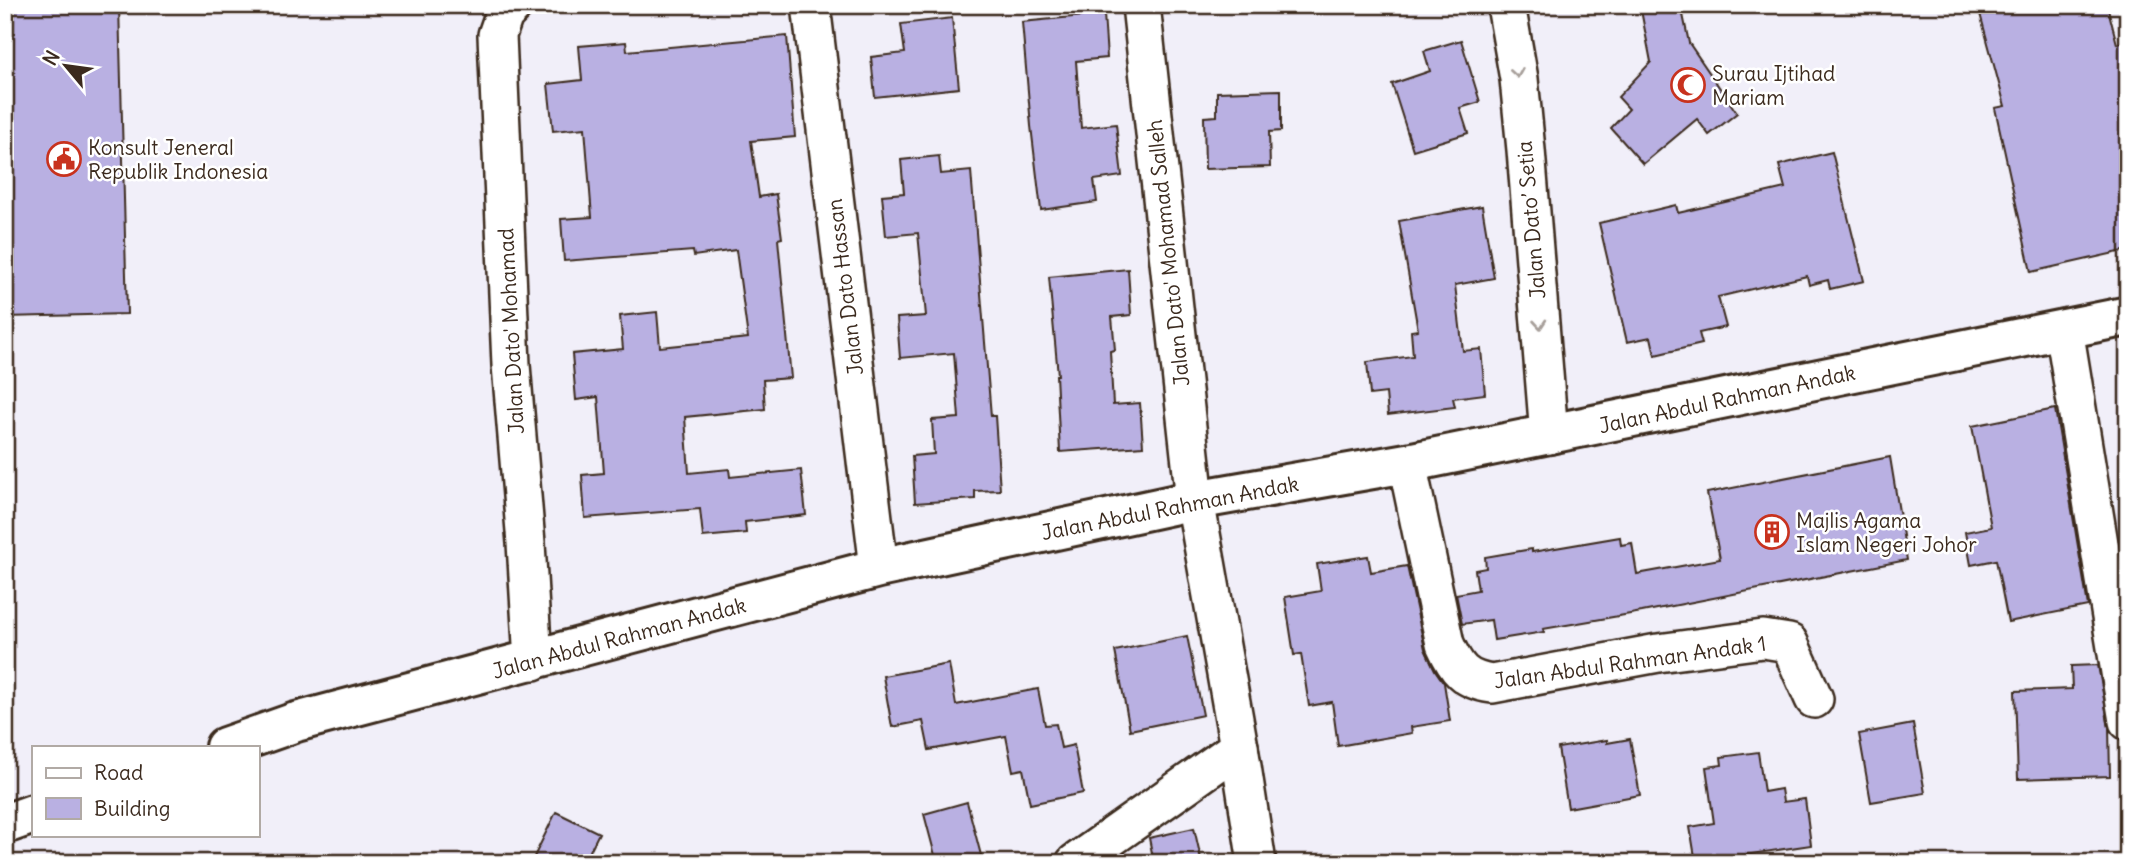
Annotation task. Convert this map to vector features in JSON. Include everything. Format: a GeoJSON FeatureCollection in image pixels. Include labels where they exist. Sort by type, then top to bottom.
{"type":"FeatureCollection","features":[{"type":"Feature","properties":{"kind":"street","name":"Jalan Dato' Mohamad"},"geometry":{"type":"LineString","coordinates":[[514,5],[504,15],[497,35],[511,365],[533,661]]}},
{"type":"Feature","properties":{"kind":"street","name":"Jalan Dato Hassan"},"geometry":{"type":"LineString","coordinates":[[811,5],[879,568]]}},
{"type":"Feature","properties":{"kind":"street","name":"Jalan Dato' Mohamad Salleh"},"geometry":{"type":"LineString","coordinates":[[1141,5],[1195,500],[1257,863]]}},
{"type":"Feature","properties":{"kind":"street","name":"Jalan Dato’ Setia"},"geometry":{"type":"LineString","coordinates":[[1506,5],[1519,79],[1549,435]]}},
{"type":"Feature","properties":{"kind":"street","name":"Jalan Abdul Rahman Andak"},"geometry":{"type":"LineString","coordinates":[[228,746],[296,722],[879,568],[1195,500],[1549,435],[2128,316]]}},
{"type":"Feature","properties":{"kind":"street"},"geometry":{"type":"LineString","coordinates":[[2064,329],[2128,721]]}},
{"type":"Feature","properties":{"kind":"street","name":"Jalan Abdul Rahman Andak 1"},"geometry":{"type":"LineString","coordinates":[[1407,463],[1445,644],[1453,663],[1474,681],[1492,684],[1658,653],[1763,639],[1789,643],[1814,699]]}},
{"type":"Feature","properties":{"kind":"street"},"geometry":{"type":"LineString","coordinates":[[1075,863],[1239,747]]}},
{"type":"Feature","properties":{"kind":"street"},"geometry":{"type":"LineString","coordinates":[[5,824],[32,814]]}},
{"type":"Feature","properties":{"kind":"building","name":"Konsult Jeneral Republik Indonesia"},"geometry":{"type":"Polygon","coordinates":[[[5,5],[119,5],[127,314],[5,317],[5,5]]]}},
{"type":"Feature","properties":{"kind":"building"},"geometry":{"type":"Polygon","coordinates":[[[1640,5],[1681,5],[1689,43],[1737,113],[1709,135],[1697,119],[1643,164],[1611,128],[1629,109],[1618,97],[1651,62],[1640,5]]]}},
{"type":"Feature","properties":{"kind":"building"},"geometry":{"type":"Polygon","coordinates":[[[1999,5],[2107,5],[2117,44],[2128,41],[2128,250],[2031,272],[1995,108],[2005,106],[1979,10],[1999,5]]]}},
{"type":"Feature","properties":{"kind":"building"},"geometry":{"type":"Polygon","coordinates":[[[1104,14],[1107,58],[1076,61],[1081,128],[1116,124],[1122,176],[1094,180],[1097,202],[1041,210],[1022,22],[1104,14]]]}},
{"type":"Feature","properties":{"kind":"building"},"geometry":{"type":"Polygon","coordinates":[[[952,18],[959,88],[875,97],[871,57],[905,53],[901,24],[952,18]]]}},
{"type":"Feature","properties":{"kind":"building"},"geometry":{"type":"Polygon","coordinates":[[[787,36],[795,137],[751,141],[759,197],[776,194],[782,238],[778,239],[791,378],[763,380],[765,409],[685,417],[689,473],[729,469],[730,477],[801,470],[806,515],[745,522],[746,533],[703,537],[700,509],[585,518],[582,475],[604,473],[598,397],[576,400],[572,354],[623,349],[620,316],[657,312],[660,347],[748,338],[736,250],[694,256],[693,251],[564,261],[561,219],[592,217],[585,128],[553,131],[548,84],[582,80],[579,46],[626,42],[627,51],[787,36]]]}},
{"type":"Feature","properties":{"kind":"building"},"geometry":{"type":"Polygon","coordinates":[[[1461,40],[1480,102],[1460,108],[1468,133],[1413,150],[1392,84],[1430,71],[1424,51],[1461,40]]]}},
{"type":"Feature","properties":{"kind":"building"},"geometry":{"type":"Polygon","coordinates":[[[1281,90],[1281,131],[1269,132],[1270,167],[1205,169],[1204,117],[1217,116],[1217,92],[1281,90]]]}},
{"type":"Feature","properties":{"kind":"building"},"geometry":{"type":"Polygon","coordinates":[[[1832,152],[1864,281],[1830,289],[1828,280],[1809,285],[1807,276],[1718,297],[1726,327],[1699,333],[1702,344],[1655,355],[1651,337],[1627,342],[1599,223],[1676,205],[1678,213],[1785,188],[1779,165],[1832,152]]]}},
{"type":"Feature","properties":{"kind":"building"},"geometry":{"type":"Polygon","coordinates":[[[939,156],[941,174],[971,171],[991,416],[995,416],[1000,490],[975,491],[975,499],[915,503],[912,456],[934,454],[932,420],[959,418],[954,353],[900,358],[897,318],[926,316],[918,233],[886,236],[882,195],[904,193],[901,160],[939,156]]]}},
{"type":"Feature","properties":{"kind":"building"},"geometry":{"type":"Polygon","coordinates":[[[1482,206],[1494,278],[1455,285],[1463,351],[1481,349],[1485,394],[1453,398],[1455,407],[1388,415],[1386,393],[1370,395],[1367,362],[1413,356],[1411,331],[1418,330],[1399,221],[1482,206]]]}},
{"type":"Feature","properties":{"kind":"building"},"geometry":{"type":"Polygon","coordinates":[[[1128,269],[1131,315],[1112,317],[1115,350],[1110,351],[1113,405],[1140,403],[1143,446],[1060,452],[1058,375],[1049,277],[1128,269]]]}},
{"type":"Feature","properties":{"kind":"building"},"geometry":{"type":"Polygon","coordinates":[[[2055,409],[2088,606],[2008,622],[1996,560],[1971,565],[1965,532],[1991,527],[1972,426],[2055,409]]]}},
{"type":"Feature","properties":{"kind":"building"},"geometry":{"type":"Polygon","coordinates":[[[1890,457],[1907,560],[1494,640],[1491,620],[1462,624],[1456,594],[1478,590],[1475,570],[1486,568],[1485,557],[1620,537],[1621,545],[1632,543],[1637,574],[1720,559],[1707,493],[1890,457]]]}},
{"type":"Feature","properties":{"kind":"building"},"geometry":{"type":"Polygon","coordinates":[[[1368,556],[1371,572],[1407,566],[1425,649],[1444,683],[1450,721],[1411,727],[1412,733],[1338,746],[1332,702],[1309,706],[1301,654],[1294,655],[1285,597],[1321,591],[1317,564],[1368,556]]]}},
{"type":"Feature","properties":{"kind":"building"},"geometry":{"type":"Polygon","coordinates":[[[1187,636],[1203,715],[1130,730],[1115,651],[1187,636]]]}},
{"type":"Feature","properties":{"kind":"building"},"geometry":{"type":"Polygon","coordinates":[[[949,664],[956,705],[1038,689],[1045,725],[1056,724],[1061,748],[1074,745],[1083,793],[1030,804],[1023,769],[1013,771],[1006,736],[929,750],[923,721],[892,727],[883,676],[949,664]]]}},
{"type":"Feature","properties":{"kind":"building"},"geometry":{"type":"Polygon","coordinates":[[[2098,665],[2109,727],[2110,776],[2018,779],[2015,691],[2072,689],[2071,666],[2098,665]]]}},
{"type":"Feature","properties":{"kind":"building"},"geometry":{"type":"Polygon","coordinates":[[[1913,724],[1925,793],[1871,802],[1859,734],[1913,724]]]}},
{"type":"Feature","properties":{"kind":"building"},"geometry":{"type":"Polygon","coordinates":[[[1630,739],[1640,795],[1568,808],[1558,748],[1630,739]]]}},
{"type":"Feature","properties":{"kind":"building"},"geometry":{"type":"Polygon","coordinates":[[[1758,752],[1764,792],[1781,789],[1783,802],[1805,799],[1811,845],[1724,858],[1725,863],[1696,863],[1690,827],[1714,823],[1706,767],[1722,765],[1721,757],[1758,752]]]}},
{"type":"Feature","properties":{"kind":"building"},"geometry":{"type":"Polygon","coordinates":[[[967,802],[983,863],[937,863],[924,814],[967,802]]]}},
{"type":"Feature","properties":{"kind":"building"},"geometry":{"type":"Polygon","coordinates":[[[556,812],[599,833],[584,863],[531,863],[556,812]]]}},
{"type":"Feature","properties":{"kind":"building"},"geometry":{"type":"Polygon","coordinates":[[[1194,828],[1202,863],[1154,863],[1149,838],[1194,828]]]}},
{"type":"Feature","properties":{"kind":"place","name":"Surau Ijtihad Mariam"},"geometry":{"type":"Point","coordinates":[1688,85]}},
{"type":"Feature","properties":{"kind":"place","name":"Konsult Jeneral Republik Indonesia"},"geometry":{"type":"Point","coordinates":[64,159]}},
{"type":"Feature","properties":{"kind":"place","name":"Majlis Agama Islam Negeri Johor"},"geometry":{"type":"Point","coordinates":[1772,532]}}]}
